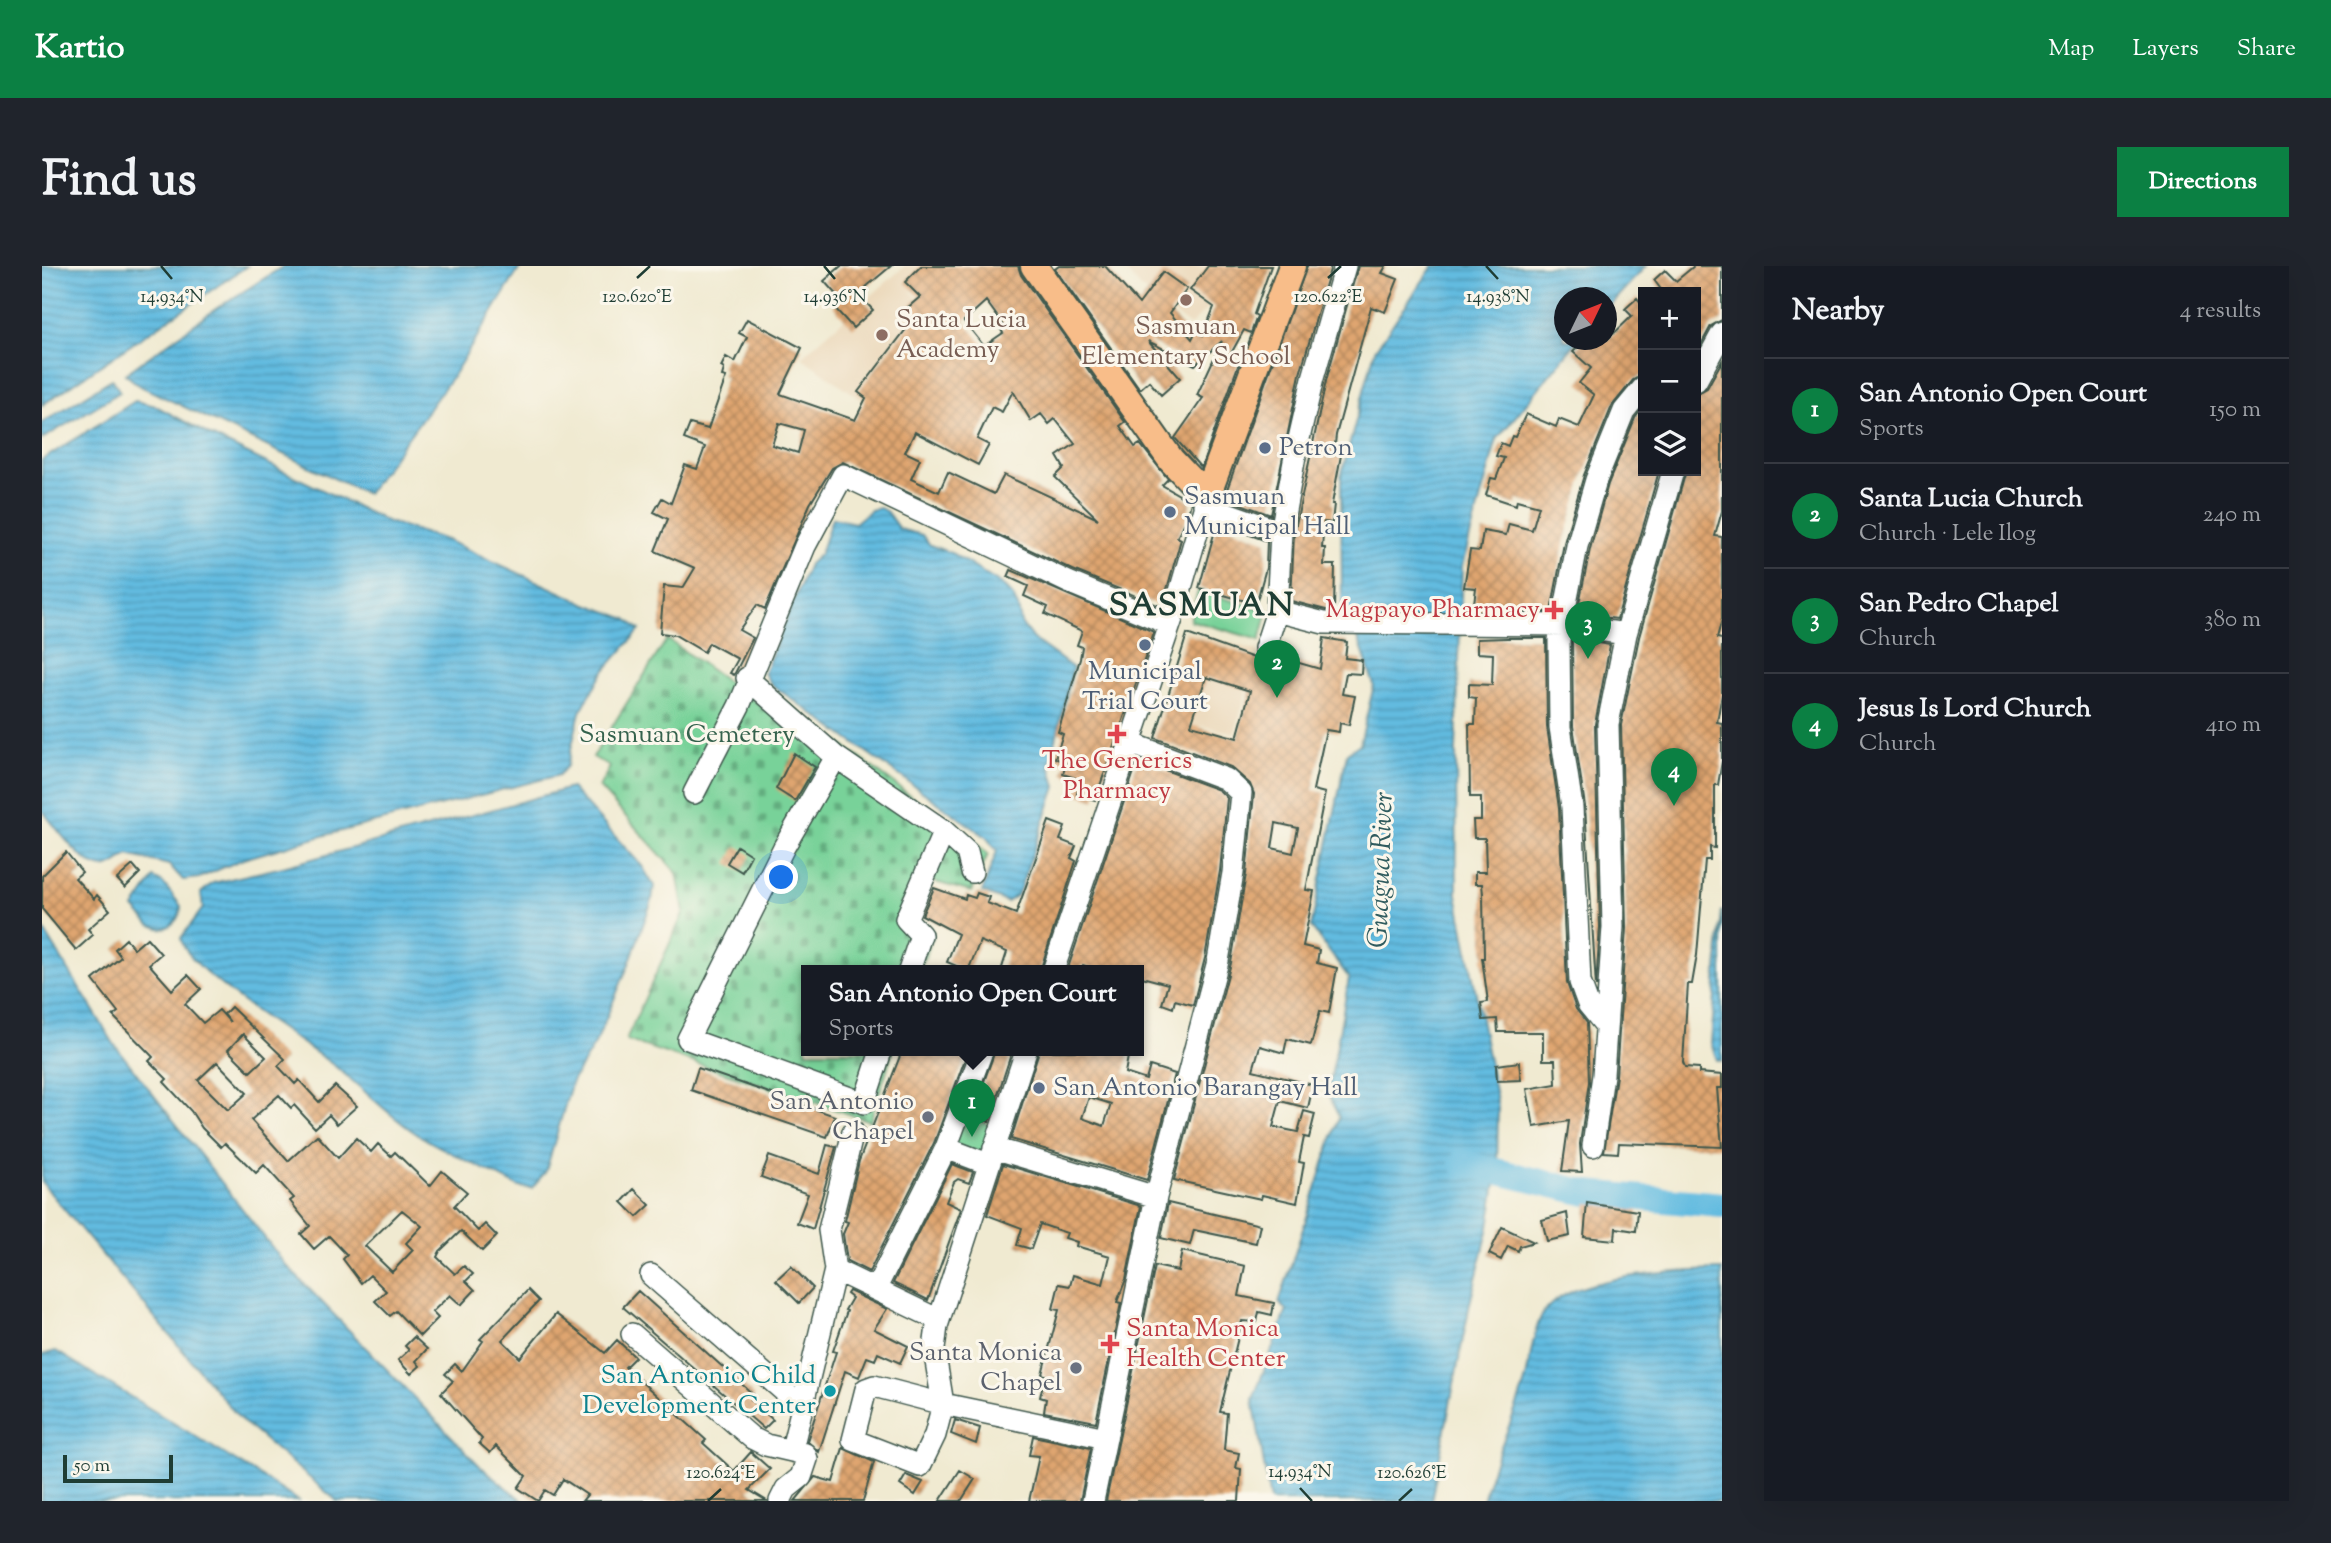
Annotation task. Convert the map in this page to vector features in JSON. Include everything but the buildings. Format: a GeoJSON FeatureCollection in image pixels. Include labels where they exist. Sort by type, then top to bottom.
{"type":"FeatureCollection","features":[{"type":"Feature","properties":{"kind":"main road"},"geometry":{"type":"LineString","coordinates":[[1034,266],[1171,460],[1207,497],[1292,266]]}},
{"type":"Feature","properties":{"kind":"street"},"geometry":{"type":"LineString","coordinates":[[1265,648],[1278,611],[1280,532],[1313,378],[1345,266]]}},
{"type":"Feature","properties":{"kind":"street"},"geometry":{"type":"LineString","coordinates":[[1701,372],[1722,333]]}},
{"type":"Feature","properties":{"kind":"street"},"geometry":{"type":"LineString","coordinates":[[1606,1026],[1588,1004],[1580,982],[1572,807],[1560,727],[1558,659],[1577,546],[1596,480],[1624,411],[1638,394]]}},
{"type":"Feature","properties":{"kind":"street"},"geometry":{"type":"LineString","coordinates":[[694,793],[739,706],[747,678],[804,546],[843,475],[1068,582],[1169,624]]}},
{"type":"Feature","properties":{"kind":"street"},"geometry":{"type":"LineString","coordinates":[[1593,1146],[1614,927],[1608,724],[1626,634],[1672,476]]}},
{"type":"Feature","properties":{"kind":"street"},"geometry":{"type":"LineString","coordinates":[[1055,965],[1169,624],[1207,497],[1280,532]]}},
{"type":"Feature","properties":{"kind":"street"},"geometry":{"type":"LineString","coordinates":[[1278,611],[1324,623],[1479,622],[1564,625],[1626,634]]}},
{"type":"Feature","properties":{"kind":"street"},"geometry":{"type":"LineString","coordinates":[[747,678],[836,757],[944,831],[967,852],[972,872]]}},
{"type":"Feature","properties":{"kind":"street"},"geometry":{"type":"LineString","coordinates":[[1093,1501],[1156,1197],[1218,961],[1233,873],[1241,793],[1226,779],[1130,743]]}},
{"type":"Feature","properties":{"kind":"street"},"geometry":{"type":"LineString","coordinates":[[836,757],[784,847],[688,1039],[864,1103],[879,1056]]}},
{"type":"Feature","properties":{"kind":"street"},"geometry":{"type":"LineString","coordinates":[[911,965],[921,935],[906,919],[944,831]]}},
{"type":"Feature","properties":{"kind":"street"},"geometry":{"type":"LineString","coordinates":[[876,1288],[946,1148],[980,1056]]}},
{"type":"Feature","properties":{"kind":"street"},"geometry":{"type":"LineString","coordinates":[[1024,1056],[938,1323],[934,1349],[943,1404],[935,1434],[920,1466],[853,1440],[866,1389],[874,1386],[943,1404],[1106,1438]]}},
{"type":"Feature","properties":{"kind":"street"},"geometry":{"type":"LineString","coordinates":[[792,1450],[835,1270],[829,1230],[853,1132]]}},
{"type":"Feature","properties":{"kind":"street"},"geometry":{"type":"LineString","coordinates":[[946,1148],[991,1156],[1156,1197]]}},
{"type":"Feature","properties":{"kind":"street"},"geometry":{"type":"LineString","coordinates":[[835,1270],[876,1288],[938,1323]]}},
{"type":"Feature","properties":{"kind":"street"},"geometry":{"type":"LineString","coordinates":[[651,1275],[802,1406]]}},
{"type":"Feature","properties":{"kind":"street"},"geometry":{"type":"LineString","coordinates":[[632,1334],[752,1438],[766,1445],[805,1454],[807,1459],[801,1477],[786,1489],[780,1501]]}},
{"type":"Feature","properties":{"kind":"shaded area","name":"Santa Lucia Academy"},"geometry":{"type":"Polygon","coordinates":[[[905,266],[935,266],[911,291],[938,320],[878,411],[801,357],[905,266]]]}},
{"type":"Feature","properties":{"kind":"shaded area","name":"Sasmuan Elementary School"},"geometry":{"type":"Polygon","coordinates":[[[1121,266],[1277,266],[1267,292],[1236,279],[1190,326],[1143,290],[1121,266]]]}},
{"type":"Feature","properties":{"kind":"shaded area"},"geometry":{"type":"Polygon","coordinates":[[[1185,630],[1258,651],[1235,733],[1202,726],[1190,760],[1148,746],[1185,630]]]}},
{"type":"Feature","properties":{"kind":"green space"},"geometry":{"type":"Polygon","coordinates":[[[1198,591],[1268,611],[1260,640],[1190,620],[1198,591]]]}},
{"type":"Feature","properties":{"kind":"green space","name":"Sasmuan Cemetery"},"geometry":{"type":"Polygon","coordinates":[[[667,639],[759,704],[769,690],[988,854],[972,892],[928,880],[915,918],[933,935],[922,965],[801,965],[801,1056],[891,1056],[870,1121],[626,1040],[684,912],[677,873],[599,787],[610,767],[593,757],[667,639]]]}},
{"type":"Feature","properties":{"kind":"green space"},"geometry":{"type":"Polygon","coordinates":[[[963,1114],[993,1126],[980,1159],[951,1147],[963,1114]]]}},
{"type":"Feature","properties":{"kind":"water"},"geometry":{"type":"Polygon","coordinates":[[[42,266],[247,266],[42,405],[42,266]]]}},
{"type":"Feature","properties":{"kind":"water"},"geometry":{"type":"Polygon","coordinates":[[[284,266],[521,266],[454,374],[367,494],[140,386],[125,374],[217,308],[284,266]]]}},
{"type":"Feature","properties":{"kind":"water","name":"Guagua River"},"geometry":{"type":"Polygon","coordinates":[[[1433,266],[1646,266],[1617,297],[1617,287],[1554,287],[1554,350],[1570,350],[1497,439],[1462,566],[1456,750],[1457,895],[1498,1107],[1497,1177],[1489,1227],[1470,1303],[1431,1501],[1270,1501],[1253,1399],[1287,1310],[1279,1303],[1339,1117],[1328,1094],[1349,978],[1311,927],[1347,753],[1360,744],[1374,685],[1359,640],[1342,614],[1341,476],[1375,350],[1433,266]]]}},
{"type":"Feature","properties":{"kind":"water"},"geometry":{"type":"Polygon","coordinates":[[[112,379],[120,392],[42,439],[42,423],[112,379]]]}},
{"type":"Feature","properties":{"kind":"water"},"geometry":{"type":"Polygon","coordinates":[[[135,401],[156,406],[213,437],[388,522],[446,540],[584,603],[627,619],[640,630],[603,672],[580,712],[567,766],[559,775],[322,836],[243,859],[199,878],[183,880],[169,865],[128,855],[108,867],[100,867],[81,856],[42,810],[42,460],[135,401]]]}},
{"type":"Feature","properties":{"kind":"water"},"geometry":{"type":"Polygon","coordinates":[[[880,508],[887,512],[899,529],[922,535],[930,545],[953,554],[1002,585],[1012,595],[1021,623],[1033,639],[1073,668],[1050,764],[1056,787],[1018,894],[1007,902],[982,892],[997,851],[986,837],[771,684],[764,673],[809,564],[820,554],[832,518],[855,523],[871,510],[880,508]]]}},
{"type":"Feature","properties":{"kind":"water"},"geometry":{"type":"Polygon","coordinates":[[[571,788],[642,866],[654,886],[652,900],[629,964],[596,1042],[572,1081],[546,1171],[532,1188],[519,1187],[414,1132],[332,1064],[222,986],[187,952],[181,938],[203,908],[201,893],[213,883],[283,867],[571,788]]]}},
{"type":"Feature","properties":{"kind":"water"},"geometry":{"type":"Polygon","coordinates":[[[154,878],[163,883],[181,906],[176,920],[162,929],[150,925],[134,908],[154,878]]]}},
{"type":"Feature","properties":{"kind":"water"},"geometry":{"type":"Polygon","coordinates":[[[1722,910],[1722,1061],[1717,1060],[1711,1043],[1722,910]]]}},
{"type":"Feature","properties":{"kind":"water"},"geometry":{"type":"Polygon","coordinates":[[[42,927],[114,1044],[285,1264],[480,1466],[523,1501],[337,1501],[241,1420],[47,1189],[42,1182],[42,927]]]}},
{"type":"Feature","properties":{"kind":"water"},"geometry":{"type":"Polygon","coordinates":[[[1722,1270],[1722,1501],[1483,1501],[1524,1385],[1538,1325],[1553,1303],[1596,1283],[1651,1274],[1722,1270]]]}},
{"type":"Feature","properties":{"kind":"water"},"geometry":{"type":"Polygon","coordinates":[[[56,1351],[298,1501],[42,1501],[42,1355],[56,1351]]]}},
{"type":"Feature","properties":{"kind":"waterway"},"geometry":{"type":"LineString","coordinates":[[1462,1163],[1587,1193],[1722,1205]]}},
{"type":"Feature","properties":{"kind":"place","name":"Sasmuan Elementary School"},"geometry":{"type":"Point","coordinates":[1186,300]}},
{"type":"Feature","properties":{"kind":"place","name":"Santa Lucia Academy"},"geometry":{"type":"Point","coordinates":[882,335]}},
{"type":"Feature","properties":{"kind":"place","name":"Petron"},"geometry":{"type":"Point","coordinates":[1265,448]}},
{"type":"Feature","properties":{"kind":"place","name":"Sasmuan Municipal Hall"},"geometry":{"type":"Point","coordinates":[1170,512]}},
{"type":"Feature","properties":{"kind":"place","name":"Magpayo Pharmacy"},"geometry":{"type":"Point","coordinates":[1554,610]}},
{"type":"Feature","properties":{"kind":"place","name":"Municipal Trial Court"},"geometry":{"type":"Point","coordinates":[1145,645]}},
{"type":"Feature","properties":{"kind":"place","name":"San Pedro Chapel"},"geometry":{"type":"Point","coordinates":[1588,659]}},
{"type":"Feature","properties":{"kind":"place","name":"Santa Lucia Church"},"geometry":{"type":"Point","coordinates":[1277,698]}},
{"type":"Feature","properties":{"kind":"place","name":"The Generics Pharmacy"},"geometry":{"type":"Point","coordinates":[1117,734]}},
{"type":"Feature","properties":{"kind":"place","name":"Jesus Is Lord Church"},"geometry":{"type":"Point","coordinates":[1674,806]}},
{"type":"Feature","properties":{"kind":"place","name":"San Antonio Barangay Hall"},"geometry":{"type":"Point","coordinates":[1039,1088]}},
{"type":"Feature","properties":{"kind":"place","name":"San Antonio Chapel"},"geometry":{"type":"Point","coordinates":[928,1117]}},
{"type":"Feature","properties":{"kind":"place","name":"San Antonio Open Court"},"geometry":{"type":"Point","coordinates":[972,1137]}},
{"type":"Feature","properties":{"kind":"place","name":"Santa Monica Health Center"},"geometry":{"type":"Point","coordinates":[1110,1344]}},
{"type":"Feature","properties":{"kind":"place","name":"Santa Monica Chapel"},"geometry":{"type":"Point","coordinates":[1076,1368]}},
{"type":"Feature","properties":{"kind":"place","name":"San Antonio Child Development Center"},"geometry":{"type":"Point","coordinates":[830,1391]}},
{"type":"Feature","properties":{"kind":"district","name":"SASMUAN"},"geometry":{"type":"Point","coordinates":[1202,607]}}]}
